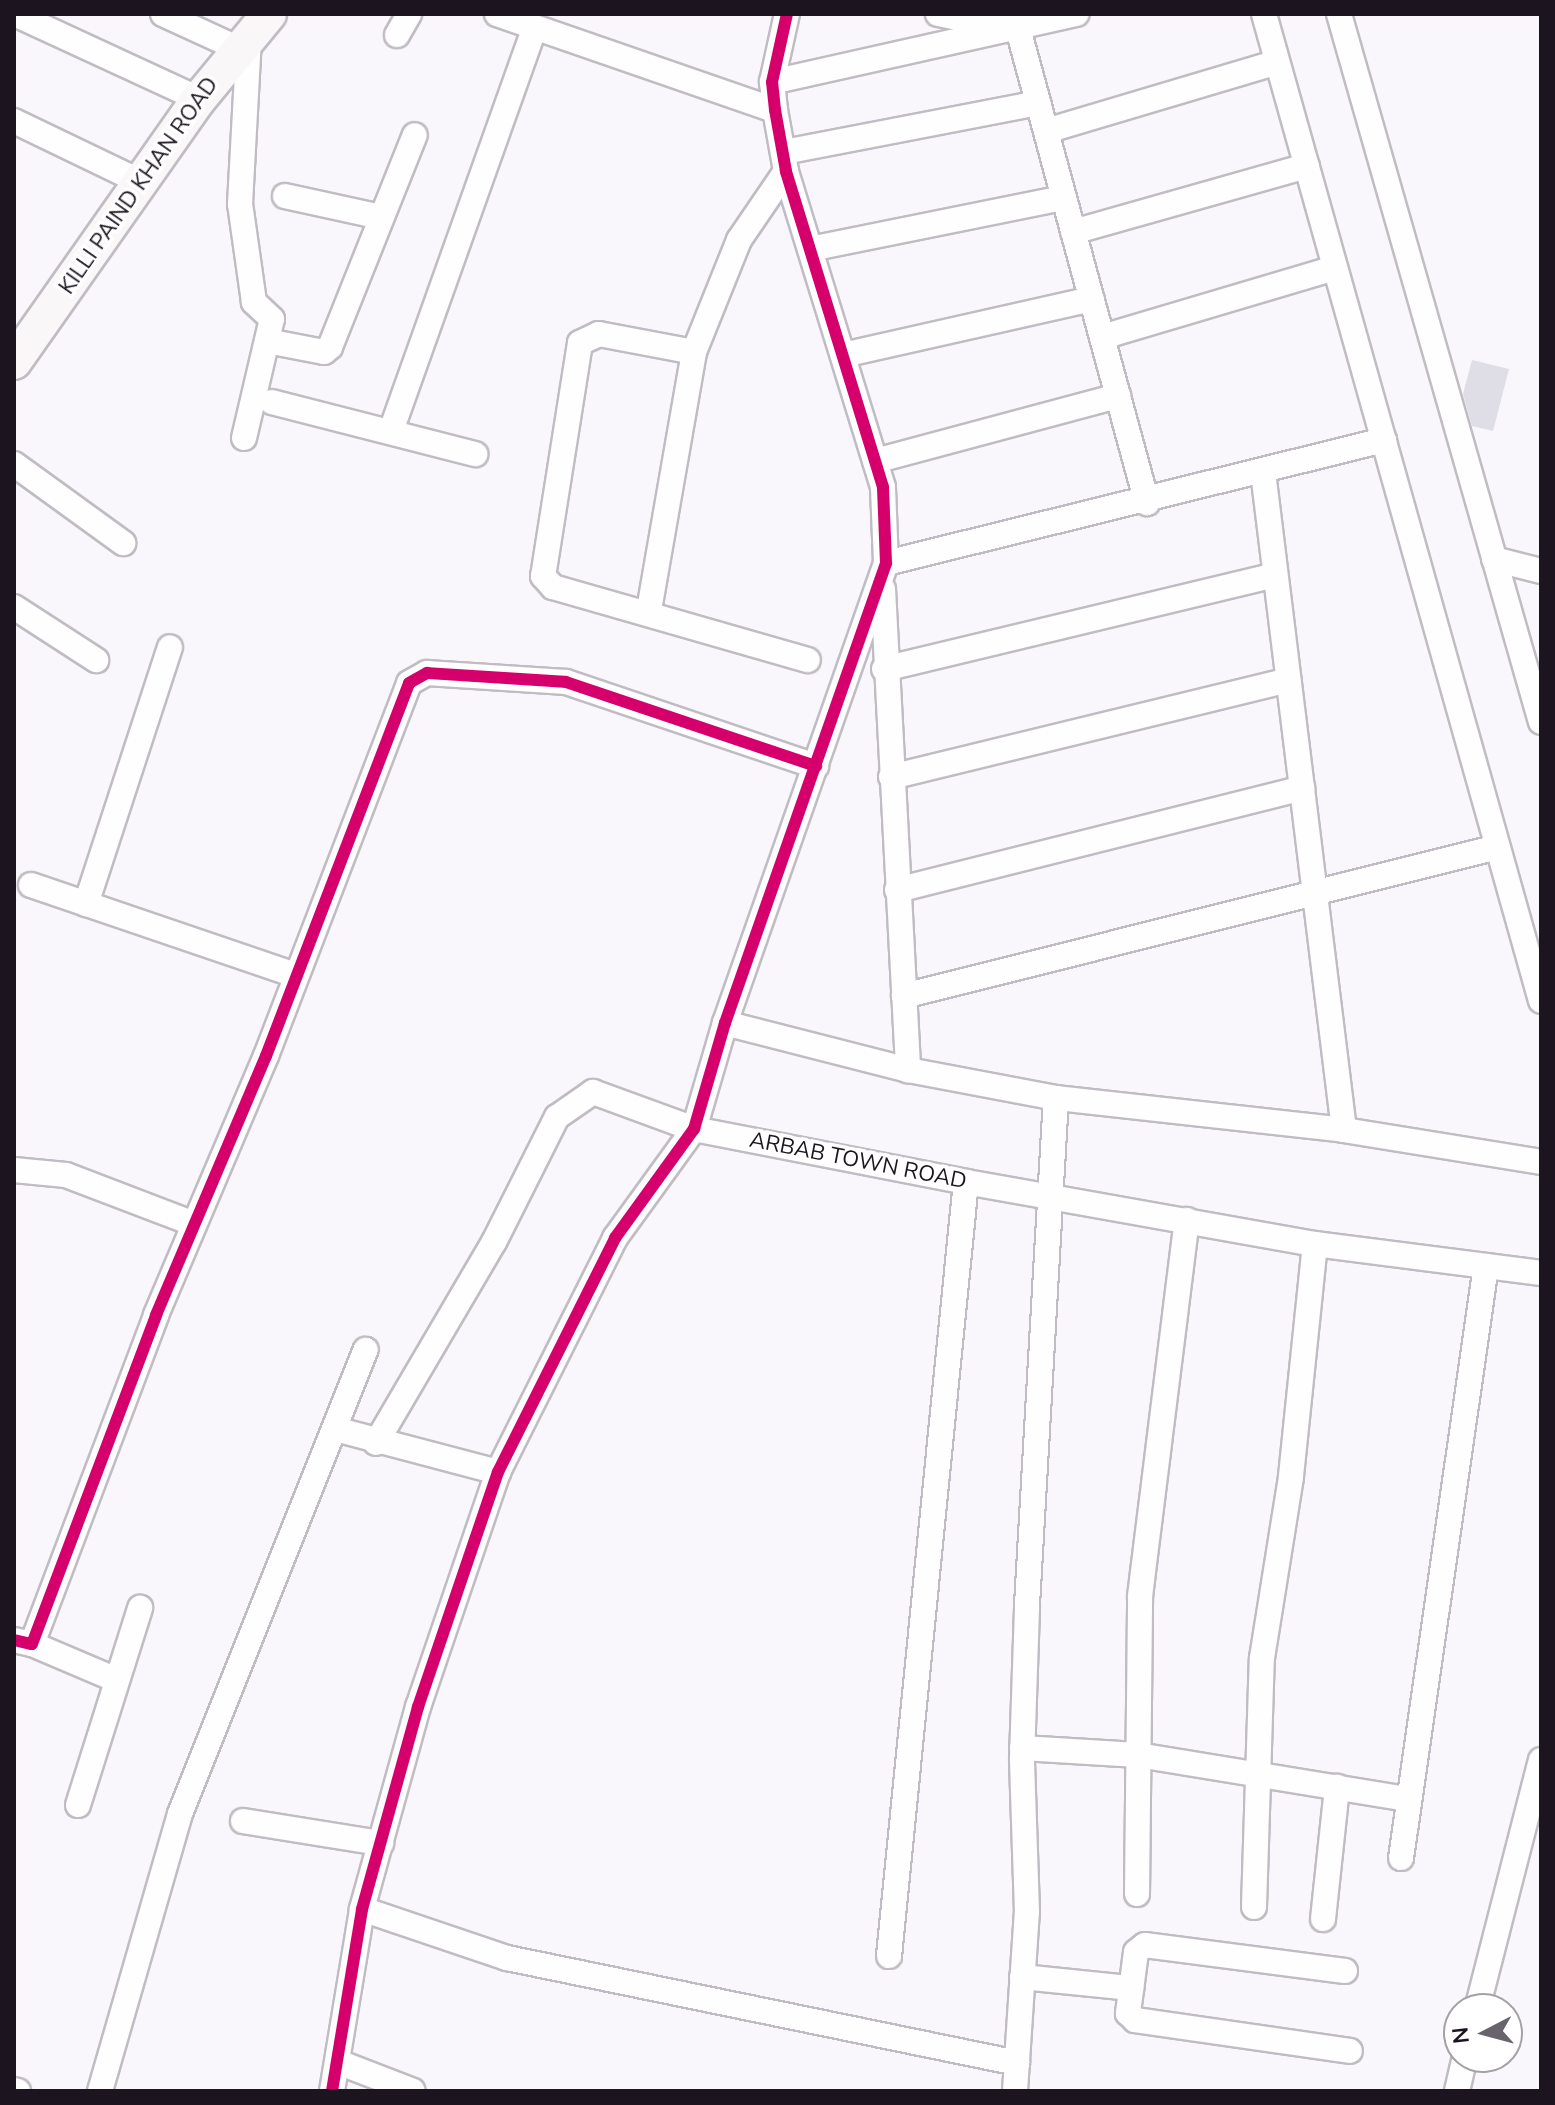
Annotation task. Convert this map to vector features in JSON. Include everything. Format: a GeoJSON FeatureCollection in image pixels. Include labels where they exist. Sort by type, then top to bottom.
{"type":"FeatureCollection","features":[{"type":"Feature","properties":{"kind":"street"},"geometry":{"type":"LineString","coordinates":[[14,21],[18,14],[199,99]]}},
{"type":"Feature","properties":{"kind":"street"},"geometry":{"type":"LineString","coordinates":[[163,14],[252,32],[241,97],[240,204],[254,302],[272,319],[244,438]]}},
{"type":"Feature","properties":{"kind":"street"},"geometry":{"type":"LineString","coordinates":[[497,14],[775,110]]}},
{"type":"Feature","properties":{"kind":"street"},"geometry":{"type":"LineString","coordinates":[[787,14],[772,82],[785,162],[875,461],[888,529],[884,669],[908,1070]]}},
{"type":"Feature","properties":{"kind":"street"},"geometry":{"type":"LineString","coordinates":[[938,14],[1016,22]]}},
{"type":"Feature","properties":{"kind":"street"},"geometry":{"type":"LineString","coordinates":[[772,82],[1016,22],[1076,14]]}},
{"type":"Feature","properties":{"kind":"street"},"geometry":{"type":"LineString","coordinates":[[1264,14],[1541,1001]]}},
{"type":"Feature","properties":{"kind":"street"},"geometry":{"type":"LineString","coordinates":[[1339,14],[1541,722]]}},
{"type":"Feature","properties":{"kind":"street"},"geometry":{"type":"LineString","coordinates":[[1016,22],[1147,503]]}},
{"type":"Feature","properties":{"kind":"street"},"geometry":{"type":"LineString","coordinates":[[391,431],[534,29]]}},
{"type":"Feature","properties":{"kind":"street","name":"KILLI PAIND KHAN ROAD"},"geometry":{"type":"LineString","coordinates":[[14,362],[199,99],[252,32]]}},
{"type":"Feature","properties":{"kind":"street"},"geometry":{"type":"LineString","coordinates":[[1046,131],[1277,62]]}},
{"type":"Feature","properties":{"kind":"street"},"geometry":{"type":"LineString","coordinates":[[649,610],[694,352],[739,240],[785,162],[1038,103]]}},
{"type":"Feature","properties":{"kind":"street"},"geometry":{"type":"LineString","coordinates":[[14,121],[141,182]]}},
{"type":"Feature","properties":{"kind":"street"},"geometry":{"type":"LineString","coordinates":[[267,341],[327,351],[415,135]]}},
{"type":"Feature","properties":{"kind":"street"},"geometry":{"type":"LineString","coordinates":[[1073,232],[1307,166]]}},
{"type":"Feature","properties":{"kind":"street"},"geometry":{"type":"LineString","coordinates":[[285,196],[381,217]]}},
{"type":"Feature","properties":{"kind":"street"},"geometry":{"type":"LineString","coordinates":[[810,249],[1064,198]]}},
{"type":"Feature","properties":{"kind":"street"},"geometry":{"type":"LineString","coordinates":[[1102,337],[1335,268]]}},
{"type":"Feature","properties":{"kind":"street"},"geometry":{"type":"LineString","coordinates":[[843,355],[1092,299]]}},
{"type":"Feature","properties":{"kind":"street"},"geometry":{"type":"LineString","coordinates":[[694,352],[599,334],[580,343],[545,539],[543,576],[553,587],[649,610],[808,660]]}},
{"type":"Feature","properties":{"kind":"street"},"geometry":{"type":"LineString","coordinates":[[875,461],[1118,396]]}},
{"type":"Feature","properties":{"kind":"street"},"geometry":{"type":"LineString","coordinates":[[272,402],[475,454]]}},
{"type":"Feature","properties":{"kind":"street"},"geometry":{"type":"LineString","coordinates":[[885,568],[1384,440]]}},
{"type":"Feature","properties":{"kind":"street"},"geometry":{"type":"LineString","coordinates":[[14,464],[123,543]]}},
{"type":"Feature","properties":{"kind":"street"},"geometry":{"type":"LineString","coordinates":[[1263,472],[1344,1130]]}},
{"type":"Feature","properties":{"kind":"street"},"geometry":{"type":"LineString","coordinates":[[1494,559],[1541,571]]}},
{"type":"Feature","properties":{"kind":"street"},"geometry":{"type":"LineString","coordinates":[[332,2091],[362,1909],[418,1707],[498,1472],[615,1238],[694,1129],[725,1023],[885,568]]}},
{"type":"Feature","properties":{"kind":"street"},"geometry":{"type":"LineString","coordinates":[[884,669],[1275,575]]}},
{"type":"Feature","properties":{"kind":"street"},"geometry":{"type":"LineString","coordinates":[[14,607],[96,660]]}},
{"type":"Feature","properties":{"kind":"street"},"geometry":{"type":"LineString","coordinates":[[86,904],[170,647]]}},
{"type":"Feature","properties":{"kind":"street"},"geometry":{"type":"LineString","coordinates":[[117,1680],[23,1642],[296,975],[409,683],[427,673],[566,682],[816,766]]}},
{"type":"Feature","properties":{"kind":"street"},"geometry":{"type":"LineString","coordinates":[[891,777],[1288,680]]}},
{"type":"Feature","properties":{"kind":"street"},"geometry":{"type":"LineString","coordinates":[[897,890],[1302,788]]}},
{"type":"Feature","properties":{"kind":"street"},"geometry":{"type":"LineString","coordinates":[[904,996],[1497,847]]}},
{"type":"Feature","properties":{"kind":"street"},"geometry":{"type":"LineString","coordinates":[[31,885],[296,975]]}},
{"type":"Feature","properties":{"kind":"street"},"geometry":{"type":"LineString","coordinates":[[725,1023],[908,1070],[1056,1098],[1344,1130],[1541,1162]]}},
{"type":"Feature","properties":{"kind":"street","name":"ARBAB TOWN ROAD"},"geometry":{"type":"LineString","coordinates":[[376,1443],[494,1242],[557,1117],[575,1099],[600,1091],[694,1129],[966,1182],[1315,1244],[1541,1273]]}},
{"type":"Feature","properties":{"kind":"street"},"geometry":{"type":"LineString","coordinates":[[1015,2091],[1022,1977],[1022,1748],[1056,1098]]}},
{"type":"Feature","properties":{"kind":"street"},"geometry":{"type":"LineString","coordinates":[[14,1170],[66,1175],[194,1224]]}},
{"type":"Feature","properties":{"kind":"street"},"geometry":{"type":"LineString","coordinates":[[889,1956],[966,1182]]}},
{"type":"Feature","properties":{"kind":"street"},"geometry":{"type":"LineString","coordinates":[[1137,1894],[1140,1596],[1187,1220]]}},
{"type":"Feature","properties":{"kind":"street"},"geometry":{"type":"LineString","coordinates":[[1254,1907],[1262,1658],[1291,1476],[1315,1244]]}},
{"type":"Feature","properties":{"kind":"street"},"geometry":{"type":"LineString","coordinates":[[1401,1858],[1486,1266]]}},
{"type":"Feature","properties":{"kind":"street"},"geometry":{"type":"LineString","coordinates":[[100,2091],[180,1814],[366,1350]]}},
{"type":"Feature","properties":{"kind":"street"},"geometry":{"type":"LineString","coordinates":[[335,1429],[376,1443],[498,1472]]}},
{"type":"Feature","properties":{"kind":"street"},"geometry":{"type":"LineString","coordinates":[[78,1805],[140,1608]]}},
{"type":"Feature","properties":{"kind":"street"},"geometry":{"type":"LineString","coordinates":[[1022,1748],[1138,1755],[1408,1799]]}},
{"type":"Feature","properties":{"kind":"street"},"geometry":{"type":"LineString","coordinates":[[1481,1993],[1541,1760]]}},
{"type":"Feature","properties":{"kind":"street"},"geometry":{"type":"LineString","coordinates":[[1323,1919],[1337,1787]]}},
{"type":"Feature","properties":{"kind":"street"},"geometry":{"type":"LineString","coordinates":[[243,1821],[381,1843]]}},
{"type":"Feature","properties":{"kind":"street"},"geometry":{"type":"LineString","coordinates":[[362,1909],[507,1958],[1017,2063]]}},
{"type":"Feature","properties":{"kind":"street"},"geometry":{"type":"LineString","coordinates":[[1345,1971],[1145,1945],[1136,1952],[1128,2013],[1135,2020],[1350,2051]]}},
{"type":"Feature","properties":{"kind":"street"},"geometry":{"type":"LineString","coordinates":[[1022,1977],[1131,1988]]}},
{"type":"Feature","properties":{"kind":"street"},"geometry":{"type":"LineString","coordinates":[[338,2062],[413,2091]]}},
{"type":"Feature","properties":{"kind":"building"},"geometry":{"type":"Polygon","coordinates":[[[1472,360],[1509,369],[1493,431],[1472,426],[1463,394],[1472,360]]]}},
{"type":"Feature","properties":{"kind":"cycle path"},"geometry":{"type":"LineString","coordinates":[[332,2091],[362,1909],[418,1707],[498,1472],[615,1238],[694,1129],[725,1023],[886,563],[883,487],[786,171],[772,82],[787,14]]}},
{"type":"Feature","properties":{"kind":"cycle path"},"geometry":{"type":"LineString","coordinates":[[14,1640],[32,1644],[156,1315],[266,1056],[409,683],[427,673],[566,682],[816,766]]}}]}
